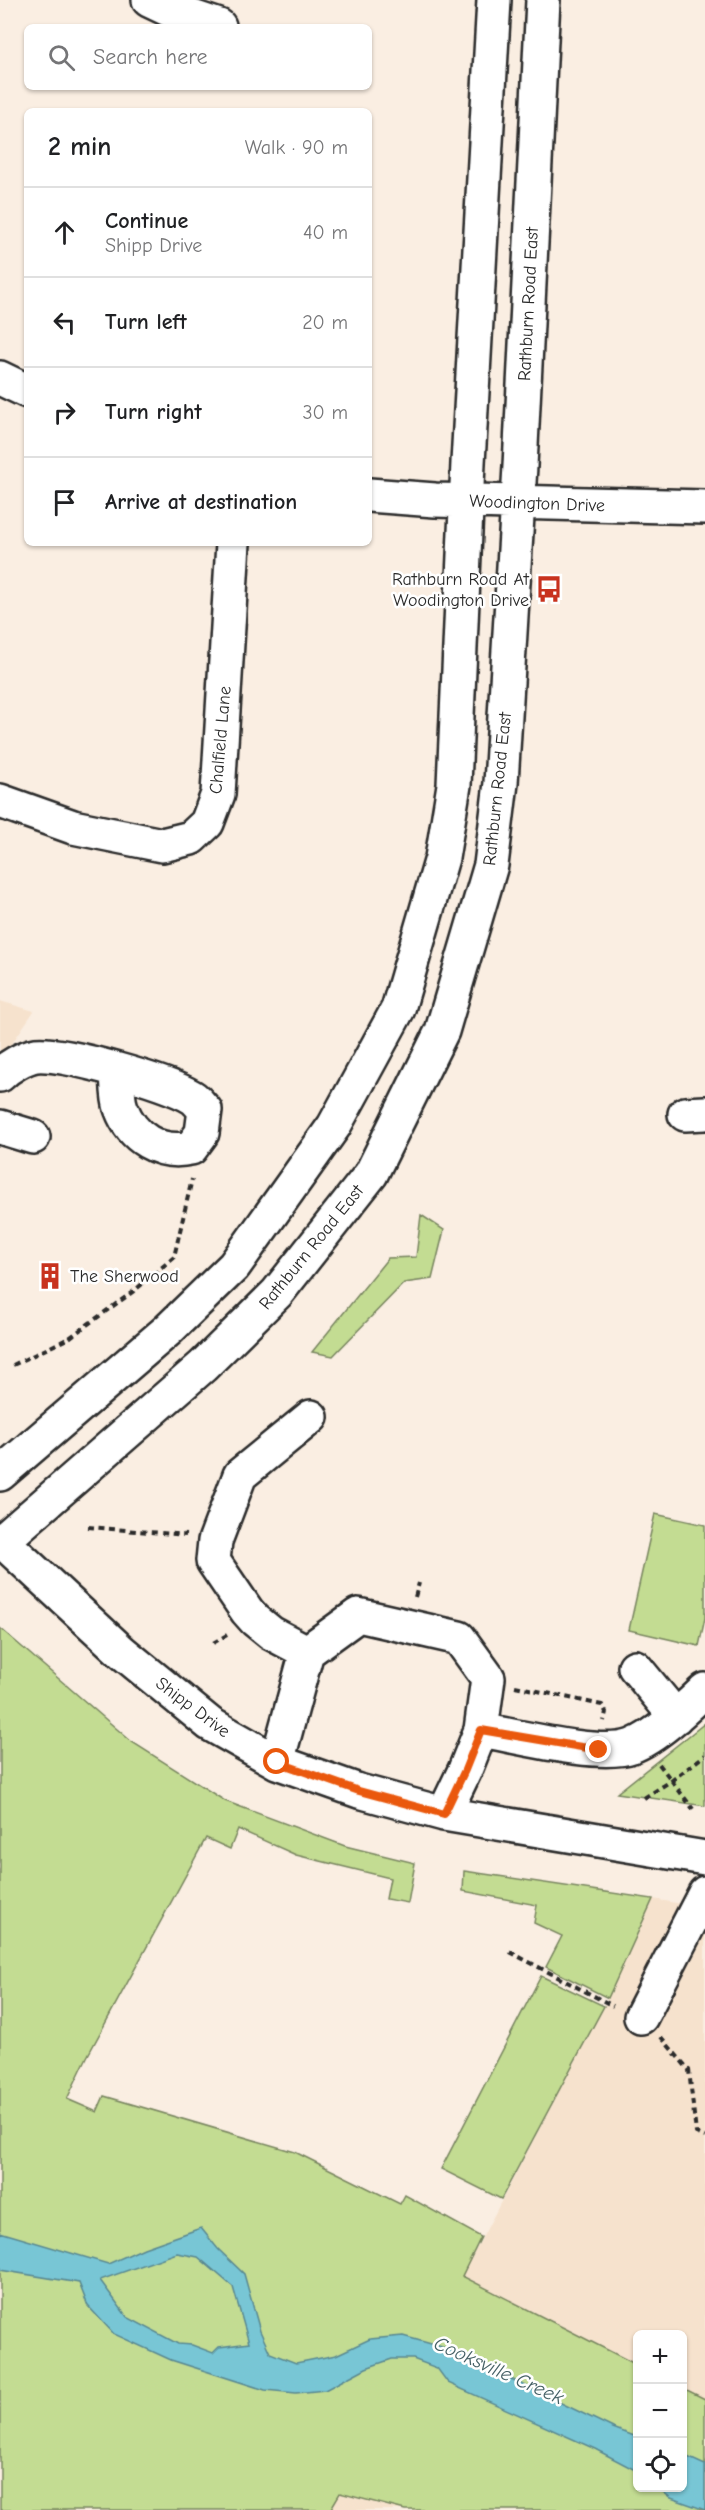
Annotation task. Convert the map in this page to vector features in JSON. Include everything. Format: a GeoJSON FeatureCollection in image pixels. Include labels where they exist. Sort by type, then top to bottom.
{"type":"FeatureCollection","features":[{"type":"Feature","properties":{"kind":"street"},"geometry":{"type":"LineString","coordinates":[[149,0],[213,24]]}},
{"type":"Feature","properties":{"kind":"street"},"geometry":{"type":"LineString","coordinates":[[0,1474],[168,1330],[234,1266],[334,1126],[399,1009],[442,858],[454,785],[466,501],[494,0]]}},
{"type":"Feature","properties":{"kind":"street","name":"Rathburn Road East"},"geometry":{"type":"LineString","coordinates":[[1,1541],[203,1366],[277,1293],[371,1174],[442,1031],[491,865],[501,783],[518,503],[543,0]]}},
{"type":"Feature","properties":{"kind":"street"},"geometry":{"type":"LineString","coordinates":[[0,378],[24,390]]}},
{"type":"Feature","properties":{"kind":"street","name":"Woodington Drive"},"geometry":{"type":"LineString","coordinates":[[372,495],[518,503],[705,507]]}},
{"type":"Feature","properties":{"kind":"street","name":"Chalfield Lane"},"geometry":{"type":"LineString","coordinates":[[0,801],[73,828],[162,845],[191,838],[207,824],[218,794],[232,546]]}},
{"type":"Feature","properties":{"kind":"street"},"geometry":{"type":"LineString","coordinates":[[0,1075],[6,1068],[34,1055],[56,1056],[117,1071]]}},
{"type":"Feature","properties":{"kind":"street"},"geometry":{"type":"LineString","coordinates":[[0,1127],[33,1137]]}},
{"type":"Feature","properties":{"kind":"street"},"geometry":{"type":"LineString","coordinates":[[307,1652],[271,1634],[255,1620],[213,1561],[215,1541],[240,1475],[311,1417]]}},
{"type":"Feature","properties":{"kind":"street","name":"Shipp Drive"},"geometry":{"type":"LineString","coordinates":[[1,1541],[122,1652],[210,1724],[277,1762],[359,1791],[444,1814],[705,1858]]}},
{"type":"Feature","properties":{"kind":"street"},"geometry":{"type":"LineString","coordinates":[[277,1762],[307,1652],[358,1615],[459,1638],[488,1678],[481,1730],[444,1814]]}},
{"type":"Feature","properties":{"kind":"street"},"geometry":{"type":"LineString","coordinates":[[635,1667],[676,1717]]}},
{"type":"Feature","properties":{"kind":"street"},"geometry":{"type":"LineString","coordinates":[[481,1730],[599,1750],[631,1746],[676,1717],[705,1690]]}},
{"type":"Feature","properties":{"kind":"street"},"geometry":{"type":"LineString","coordinates":[[641,2016],[705,1893]]}},
{"type":"Feature","properties":{"kind":"path"},"geometry":{"type":"LineString","coordinates":[[13,1365],[69,1338],[134,1291],[174,1257],[192,1178]]}},
{"type":"Feature","properties":{"kind":"path"},"geometry":{"type":"LineString","coordinates":[[88,1527],[191,1536]]}},
{"type":"Feature","properties":{"kind":"path"},"geometry":{"type":"LineString","coordinates":[[414,1601],[418,1583]]}},
{"type":"Feature","properties":{"kind":"path"},"geometry":{"type":"LineString","coordinates":[[642,1739],[693,1809]]}},
{"type":"Feature","properties":{"kind":"path"},"geometry":{"type":"LineString","coordinates":[[644,1798],[705,1755]]}},
{"type":"Feature","properties":{"kind":"shaded area"},"geometry":{"type":"Polygon","coordinates":[[[0,1001],[34,1011],[0,1061],[0,1001]]]}},
{"type":"Feature","properties":{"kind":"shaded area"},"geometry":{"type":"Polygon","coordinates":[[[653,1899],[705,1908],[705,2399],[687,2390],[687,2330],[633,2330],[633,2363],[462,2276],[604,2006],[653,1899]]]}},
{"type":"Feature","properties":{"kind":"shaded area"},"geometry":{"type":"Polygon","coordinates":[[[339,2493],[405,2510],[330,2510],[339,2493]]]}},
{"type":"Feature","properties":{"kind":"green space"},"geometry":{"type":"Polygon","coordinates":[[[421,1215],[444,1230],[432,1279],[404,1283],[333,1356],[312,1352],[388,1258],[416,1257],[421,1215]]]}},
{"type":"Feature","properties":{"kind":"green space"},"geometry":{"type":"Polygon","coordinates":[[[655,1514],[705,1525],[705,1618],[699,1646],[629,1630],[655,1514]]]}},
{"type":"Feature","properties":{"kind":"green space"},"geometry":{"type":"Polygon","coordinates":[[[0,1628],[132,1742],[225,1801],[345,1846],[415,1863],[408,1903],[386,1899],[390,1878],[296,1855],[238,1829],[230,1849],[206,1838],[87,2057],[67,2099],[97,2112],[104,2096],[295,2152],[400,2204],[405,2195],[481,2237],[462,2276],[633,2363],[633,2492],[687,2492],[687,2390],[705,2399],[705,2510],[405,2510],[340,2493],[330,2510],[0,2510],[0,1628]]]}},
{"type":"Feature","properties":{"kind":"green space"},"geometry":{"type":"Polygon","coordinates":[[[705,1723],[705,1806],[617,1793],[705,1723]]]}},
{"type":"Feature","properties":{"kind":"green space"},"geometry":{"type":"Polygon","coordinates":[[[464,1871],[653,1899],[608,1998],[546,1967],[562,1936],[534,1923],[537,1905],[463,1891],[464,1871]]]}},
{"type":"Feature","properties":{"kind":"green space"},"geometry":{"type":"Polygon","coordinates":[[[541,1976],[604,2006],[501,2199],[441,2169],[541,1976]]]}},
{"type":"Feature","properties":{"kind":"water"},"geometry":{"type":"Polygon","coordinates":[[[201,2228],[218,2249],[244,2274],[260,2331],[270,2353],[296,2363],[336,2355],[370,2339],[403,2336],[449,2349],[633,2436],[633,2469],[595,2449],[448,2383],[437,2368],[413,2359],[392,2359],[366,2368],[325,2390],[296,2393],[265,2390],[171,2360],[114,2334],[88,2306],[79,2283],[0,2270],[0,2232],[108,2264],[144,2248],[201,2228]],[[177,2253],[100,2280],[127,2317],[178,2344],[192,2345],[213,2353],[219,2347],[249,2343],[233,2287],[198,2257],[177,2253]]]}},
{"type":"Feature","properties":{"kind":"water"},"geometry":{"type":"Polygon","coordinates":[[[687,2457],[705,2465],[705,2510],[671,2498],[663,2492],[687,2492],[687,2457]]]}},
{"type":"Feature","properties":{"kind":"place","name":"Rathburn Road At Woodington Drive"},"geometry":{"type":"Point","coordinates":[549,589]}},
{"type":"Feature","properties":{"kind":"place","name":"The Sherwood"},"geometry":{"type":"Point","coordinates":[50,1276]}},
{"type":"Feature","properties":{"kind":"route"},"geometry":{"type":"LineString","coordinates":[[277,1762],[359,1791],[444,1814],[481,1730],[599,1750]]}},
{"type":"Feature","properties":{"kind":"water label","name":"Cooksville Creek"},"geometry":{"type":"Point","coordinates":[499,2370]}}]}
